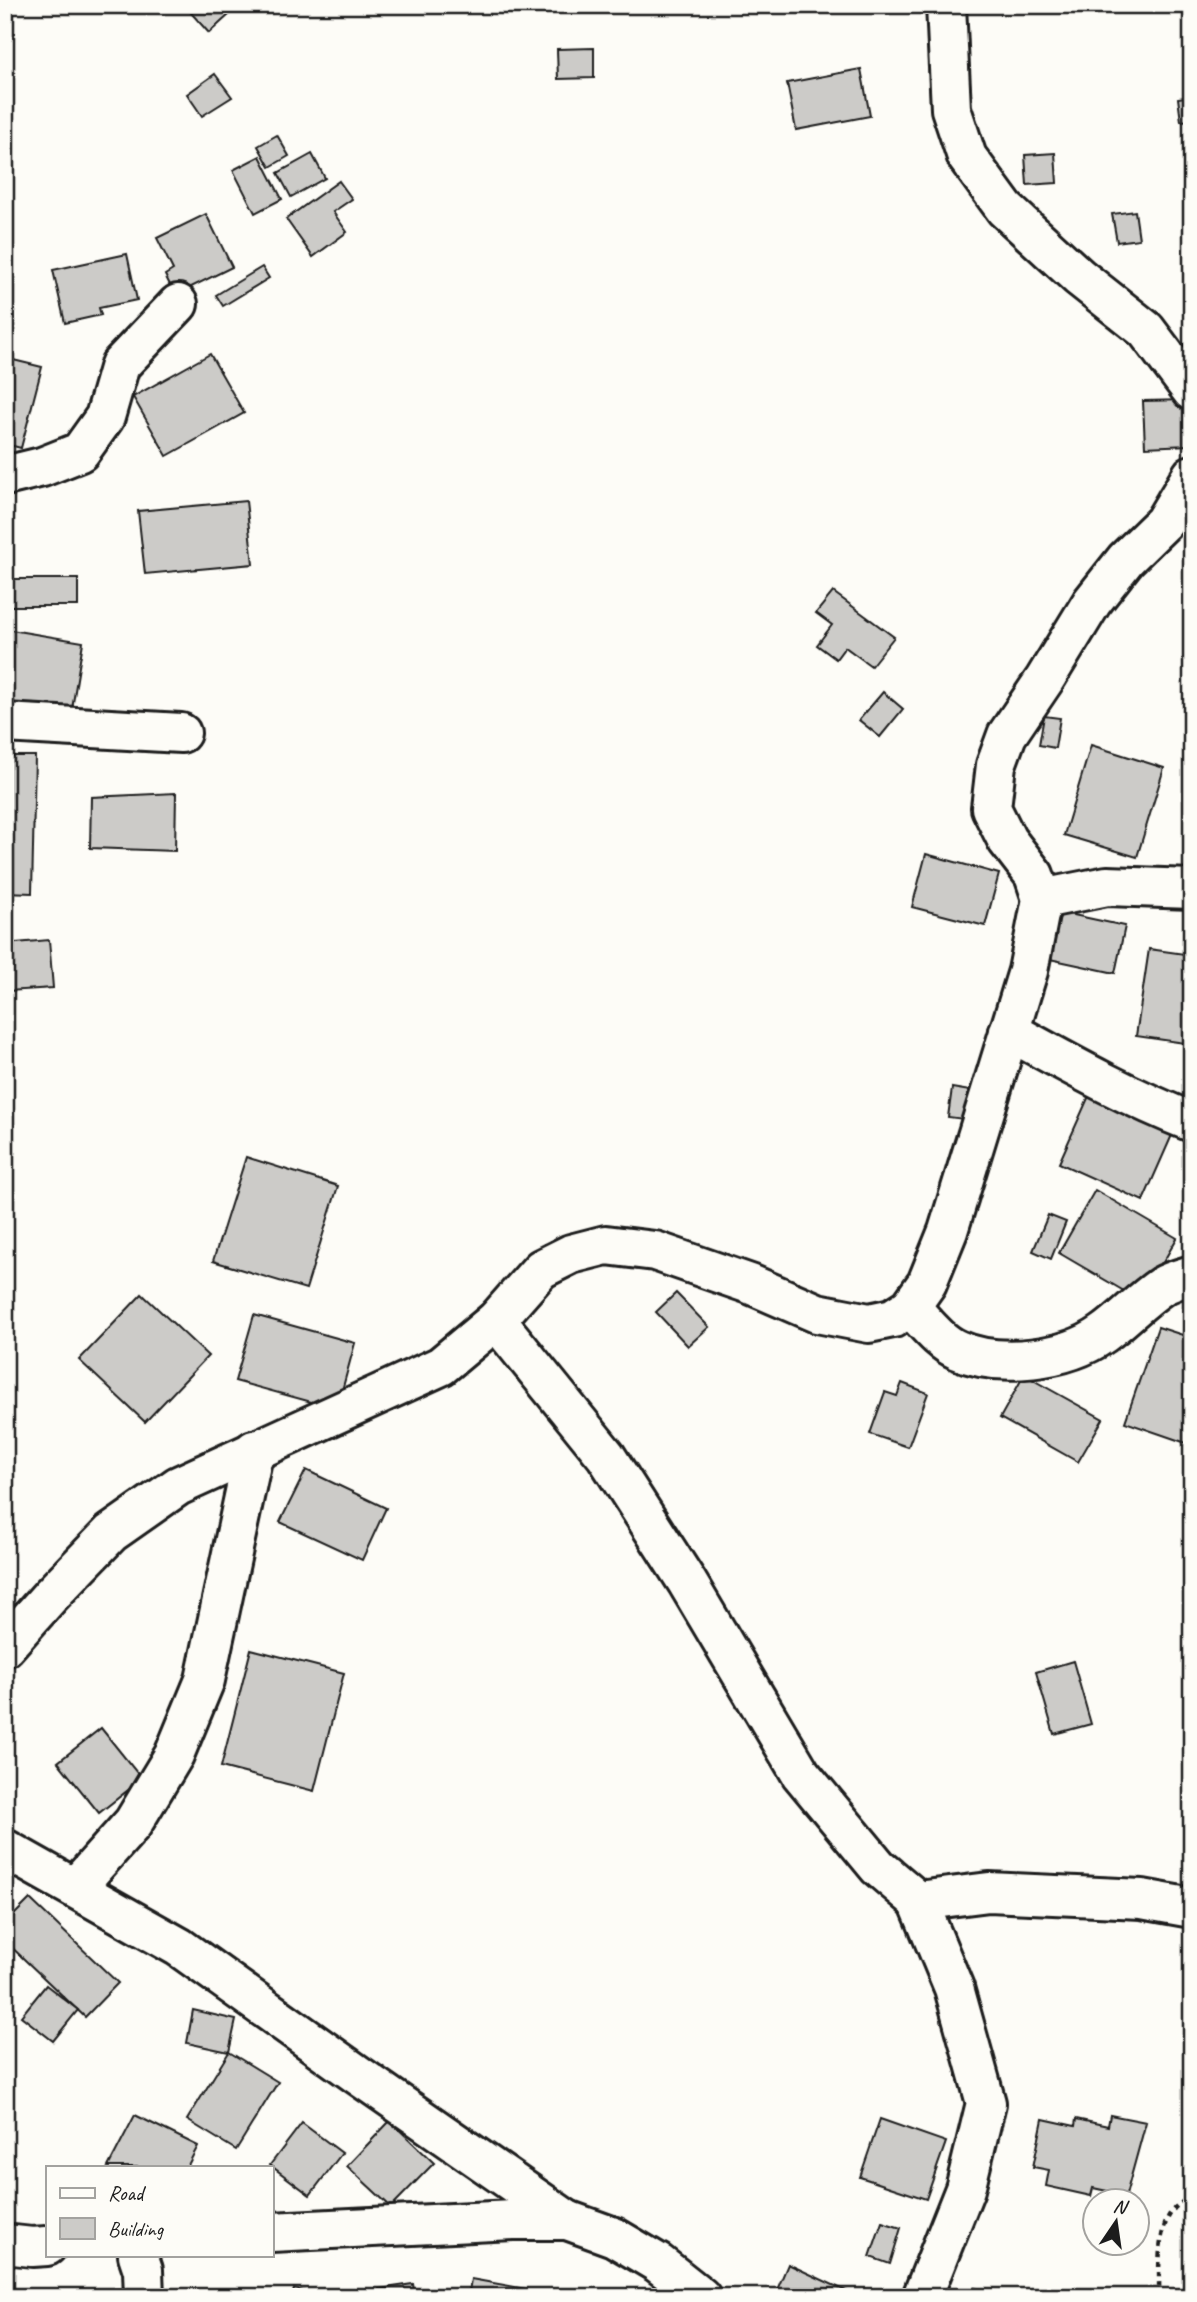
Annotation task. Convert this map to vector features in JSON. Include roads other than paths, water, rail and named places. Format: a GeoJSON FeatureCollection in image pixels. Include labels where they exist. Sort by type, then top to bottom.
{"type":"FeatureCollection","features":[{"type":"Feature","properties":{"kind":"street"},"geometry":{"type":"LineString","coordinates":[[946,5],[951,109],[967,157],[1005,209],[1079,277],[1146,330],[1192,391]]}},
{"type":"Feature","properties":{"kind":"street"},"geometry":{"type":"LineString","coordinates":[[5,476],[41,467],[80,452],[105,417],[120,365],[178,304]]}},
{"type":"Feature","properties":{"kind":"street"},"geometry":{"type":"LineString","coordinates":[[5,1647],[111,1533],[178,1486],[441,1366],[496,1320],[541,1269],[571,1254],[606,1245],[655,1251],[750,1284],[817,1313],[869,1323],[893,1318],[910,1307],[927,1283],[948,1231],[1028,971],[1042,899],[1034,875],[1007,840],[991,808],[996,765],[1007,735],[1092,602],[1126,559],[1164,522],[1192,475]]}},
{"type":"Feature","properties":{"kind":"street"},"geometry":{"type":"LineString","coordinates":[[5,723],[181,733]]}},
{"type":"Feature","properties":{"kind":"street"},"geometry":{"type":"LineString","coordinates":[[1042,899],[1085,888],[1107,886],[1192,889]]}},
{"type":"Feature","properties":{"kind":"street"},"geometry":{"type":"LineString","coordinates":[[1009,1031],[1100,1080],[1192,1122]]}},
{"type":"Feature","properties":{"kind":"street"},"geometry":{"type":"LineString","coordinates":[[910,1307],[940,1338],[956,1349],[990,1358],[1048,1357],[1073,1351],[1101,1336],[1163,1285],[1192,1275]]}},
{"type":"Feature","properties":{"kind":"street"},"geometry":{"type":"LineString","coordinates":[[496,1320],[606,1455],[687,1582],[801,1774],[878,1867],[918,1901],[954,1989],[986,2103],[965,2189],[922,2297]]}},
{"type":"Feature","properties":{"kind":"street"},"geometry":{"type":"LineString","coordinates":[[75,1888],[133,1823],[174,1755],[205,1680],[254,1450]]}},
{"type":"Feature","properties":{"kind":"street"},"geometry":{"type":"LineString","coordinates":[[5,1849],[179,1947],[567,2220],[614,2237],[658,2263],[701,2297]]}},
{"type":"Feature","properties":{"kind":"street"},"geometry":{"type":"LineString","coordinates":[[918,1901],[989,1892],[1142,1899],[1192,1908]]}},
{"type":"Feature","properties":{"kind":"street"},"geometry":{"type":"LineString","coordinates":[[273,2232],[513,2220],[567,2220]]}},
{"type":"Feature","properties":{"kind":"street"},"geometry":{"type":"LineString","coordinates":[[5,2244],[46,2246]]}},
{"type":"Feature","properties":{"kind":"street"},"geometry":{"type":"LineString","coordinates":[[138,2256],[143,2270],[144,2297]]}}]}
